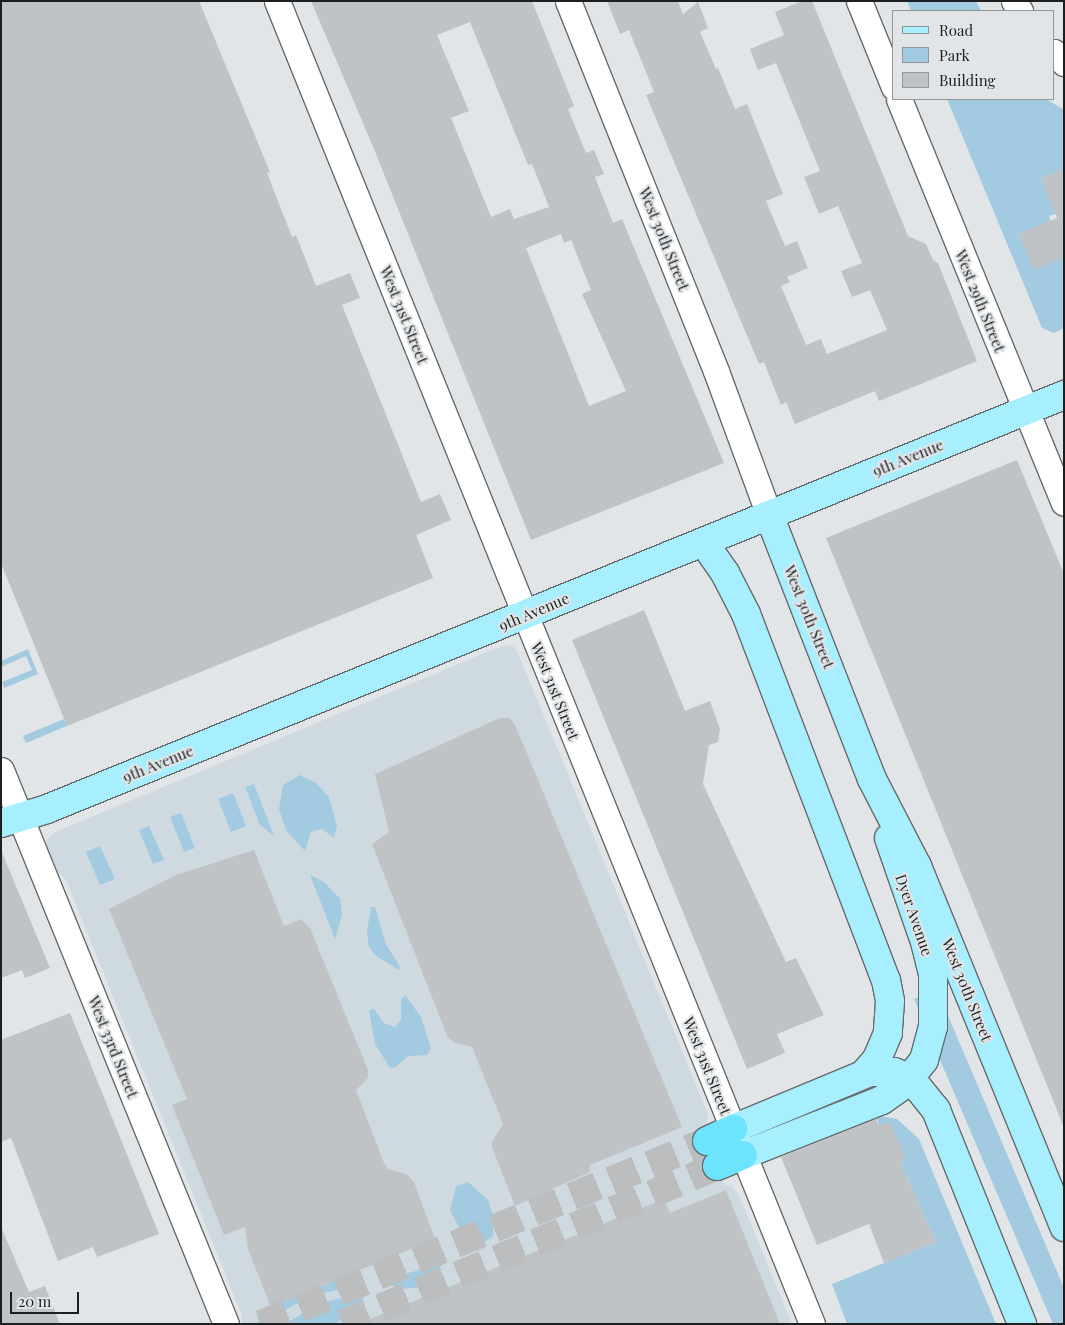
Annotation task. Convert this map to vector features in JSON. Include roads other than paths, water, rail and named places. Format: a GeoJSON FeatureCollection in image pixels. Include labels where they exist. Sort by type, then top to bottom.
{"type":"FeatureCollection","features":[{"type":"Feature","properties":{"kind":"highway"},"geometry":{"type":"LineString","coordinates":[[707,1141],[733,1129]]}},
{"type":"Feature","properties":{"kind":"highway"},"geometry":{"type":"LineString","coordinates":[[716,1166],[743,1155]]}},
{"type":"Feature","properties":{"kind":"main road","name":"9th Avenue"},"geometry":{"type":"LineString","coordinates":[[11,820],[56,806],[1064,395]]}},
{"type":"Feature","properties":{"kind":"main road","name":"West 30th Street"},"geometry":{"type":"LineString","coordinates":[[768,515],[872,779],[917,866],[1064,1227]]}},
{"type":"Feature","properties":{"kind":"main road"},"geometry":{"type":"LineString","coordinates":[[704,543],[725,573],[746,614],[886,980],[890,1001],[888,1033],[877,1059],[865,1073]]}},
{"type":"Feature","properties":{"kind":"main road","name":"Dyer Avenue"},"geometry":{"type":"LineString","coordinates":[[743,1155],[882,1100],[911,1078],[928,1050],[935,989],[926,945],[898,872],[872,779]]}},
{"type":"Feature","properties":{"kind":"main road"},"geometry":{"type":"LineString","coordinates":[[733,1129],[865,1073],[885,1071],[911,1078],[936,1110],[1022,1324]]}},
{"type":"Feature","properties":{"kind":"street","name":"West 31st Street"},"geometry":{"type":"LineString","coordinates":[[277,1],[812,1324]]}},
{"type":"Feature","properties":{"kind":"street","name":"West 30th Street"},"geometry":{"type":"LineString","coordinates":[[568,1],[716,371],[768,515]]}},
{"type":"Feature","properties":{"kind":"street"},"geometry":{"type":"LineString","coordinates":[[859,1],[892,82]]}},
{"type":"Feature","properties":{"kind":"street"},"geometry":{"type":"LineString","coordinates":[[1055,53],[1064,63]]}},
{"type":"Feature","properties":{"kind":"street","name":"West 29th Street"},"geometry":{"type":"LineString","coordinates":[[898,100],[1064,503]]}},
{"type":"Feature","properties":{"kind":"street","name":"West 33rd Street"},"geometry":{"type":"LineString","coordinates":[[1,770],[11,820],[226,1324]]}},
{"type":"Feature","properties":{"kind":"tunnel"},"geometry":{"type":"LineString","coordinates":[[261,1324],[707,1141]]}},
{"type":"Feature","properties":{"kind":"tunnel"},"geometry":{"type":"LineString","coordinates":[[342,1324],[717,1166]]}}]}
